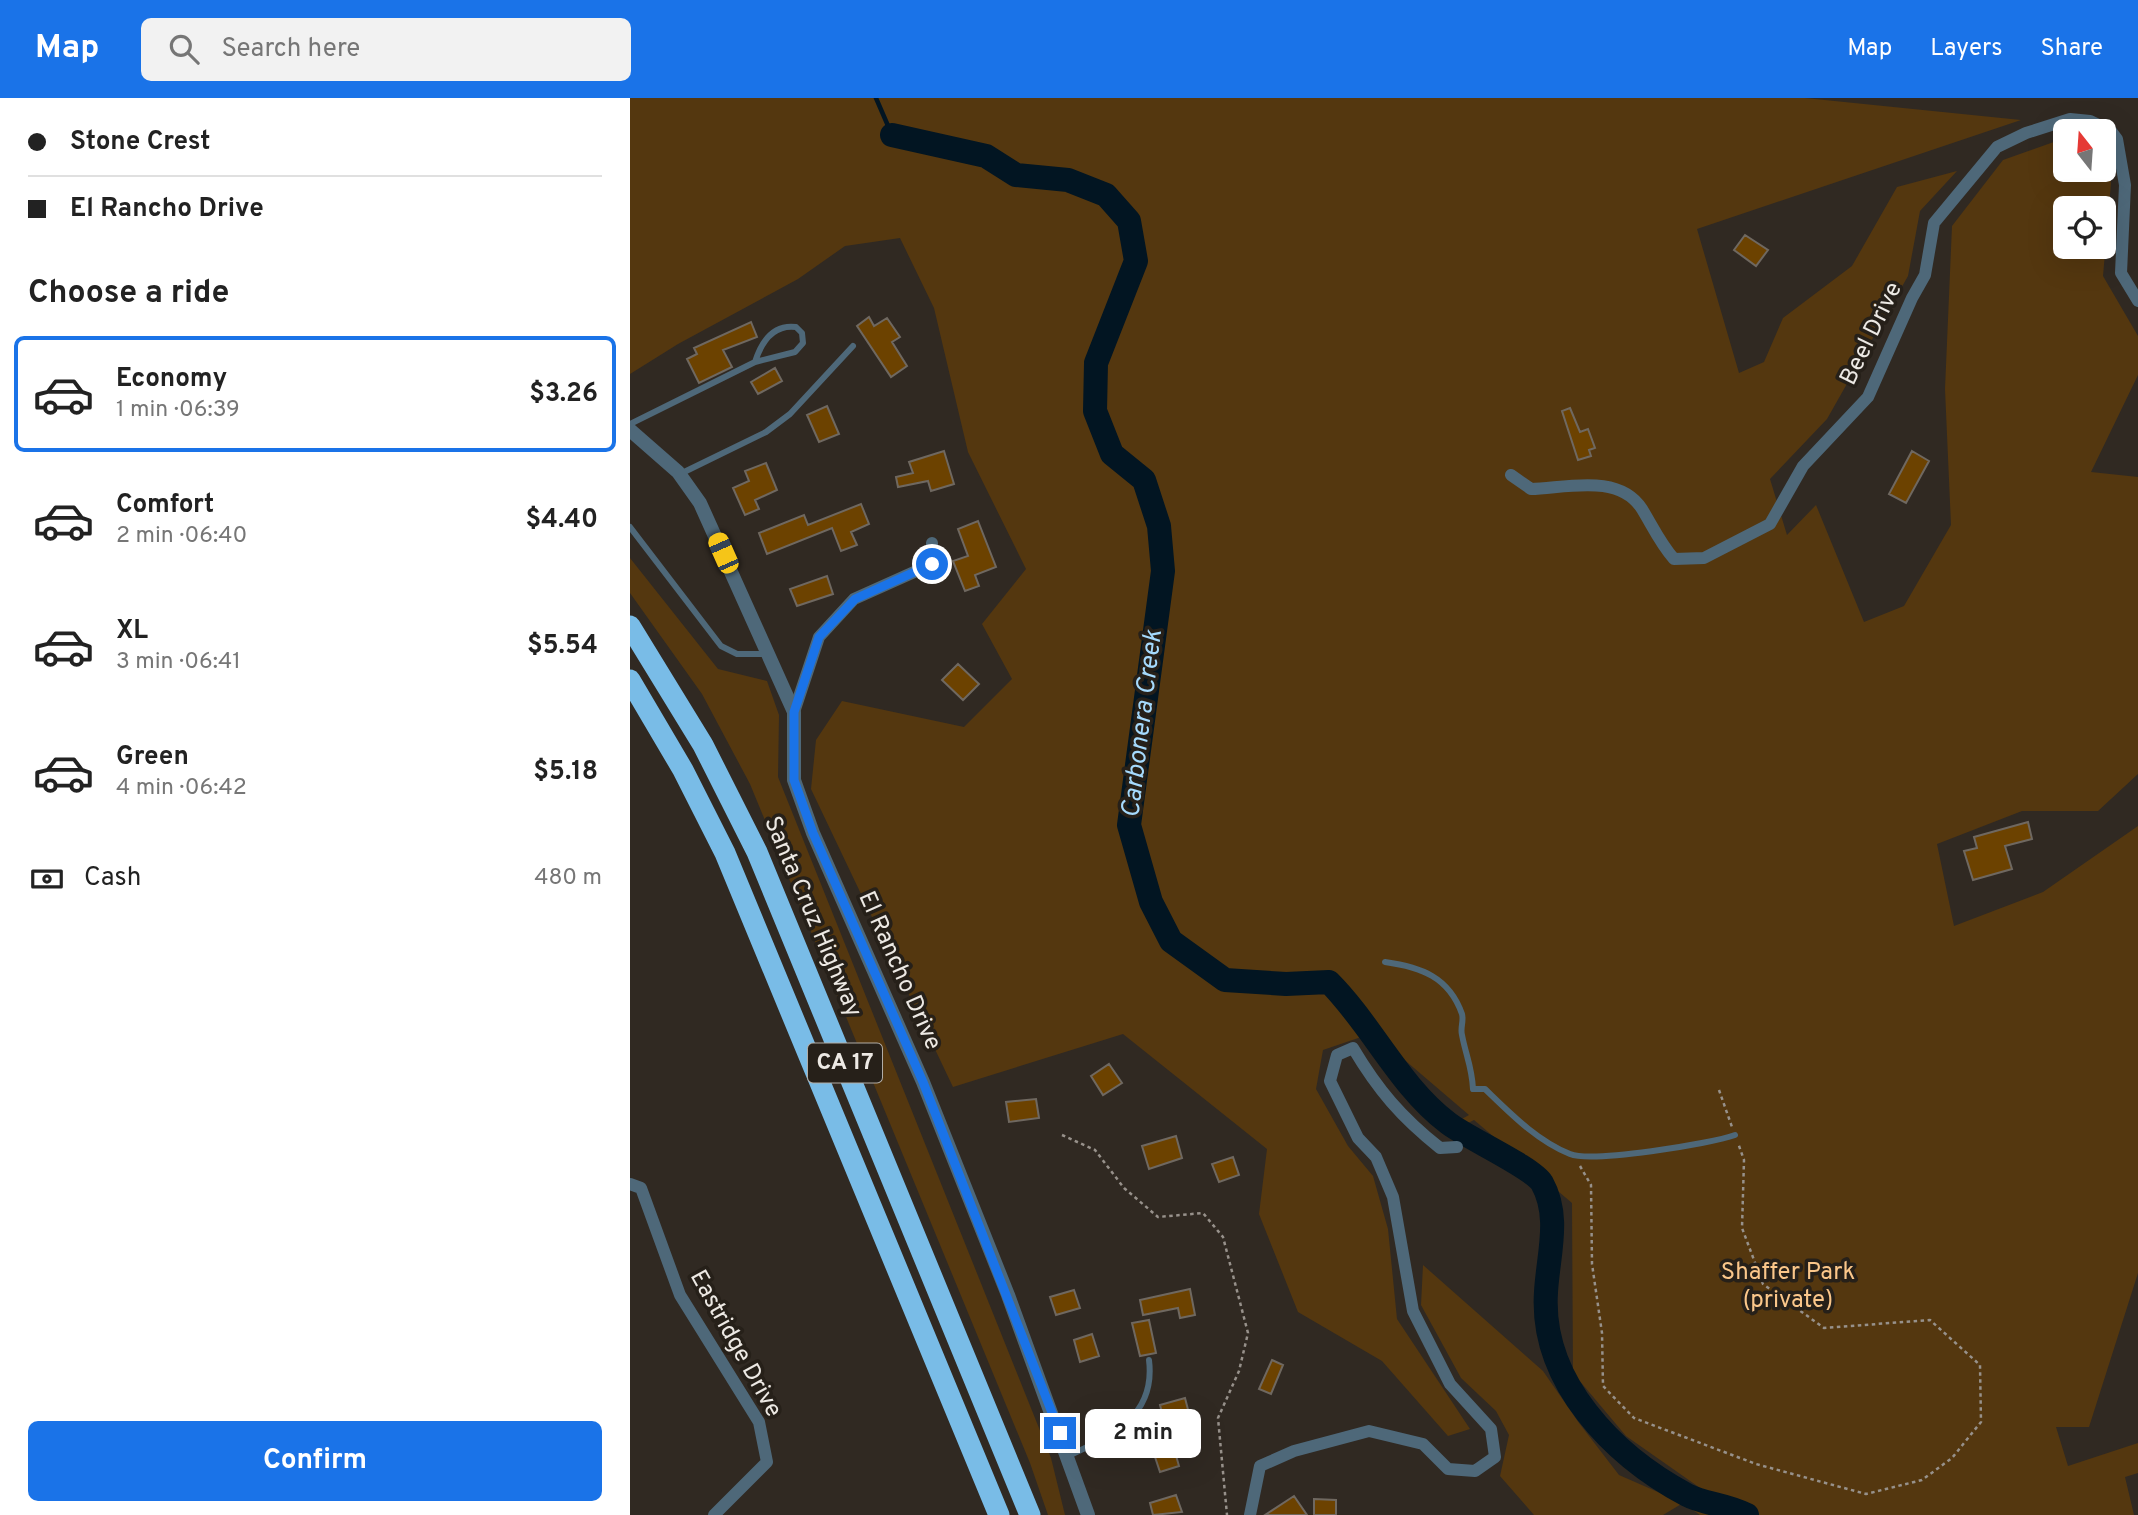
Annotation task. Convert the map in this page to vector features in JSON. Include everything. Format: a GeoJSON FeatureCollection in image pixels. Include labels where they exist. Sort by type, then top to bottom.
{"type":"FeatureCollection","features":[{"type":"Feature","properties":{"kind":"highway","name":"Santa Cruz Highway"},"geometry":{"type":"LineString","coordinates":[[630,626],[703,745],[757,852],[1030,1515]]}},
{"type":"Feature","properties":{"kind":"highway","name":"CA 17"},"geometry":{"type":"LineString","coordinates":[[630,680],[673,752],[725,853],[999,1515]]}},
{"type":"Feature","properties":{"kind":"street","name":"Beel Drive"},"geometry":{"type":"LineString","coordinates":[[1511,475],[1531,489],[1593,484],[1620,491],[1640,506],[1657,539],[1674,559],[1704,558],[1770,524],[1803,466],[1868,397],[1925,275],[1934,223],[1997,147],[2026,133],[2070,120],[2090,121],[2111,131],[2117,139],[2125,185],[2121,273],[2138,301]]}},
{"type":"Feature","properties":{"kind":"street","name":"El Rancho Drive"},"geometry":{"type":"LineString","coordinates":[[630,429],[681,474],[701,503],[794,712],[794,780],[813,833],[923,1082],[1068,1456],[1088,1515]]}},
{"type":"Feature","properties":{"kind":"street"},"geometry":{"type":"LineString","coordinates":[[794,712],[819,637],[855,599],[932,564],[932,543]]}},
{"type":"Feature","properties":{"kind":"street"},"geometry":{"type":"LineString","coordinates":[[1250,1515],[1260,1466],[1294,1451],[1369,1431],[1423,1444],[1448,1469],[1475,1471],[1495,1457],[1491,1429],[1450,1384],[1413,1311],[1393,1197],[1376,1157],[1358,1138],[1330,1081],[1337,1055],[1353,1048],[1379,1091],[1411,1125],[1440,1148],[1457,1147]]}},
{"type":"Feature","properties":{"kind":"street","name":"Eastridge Drive"},"geometry":{"type":"LineString","coordinates":[[630,1184],[641,1188],[680,1294],[759,1422],[767,1462],[714,1515]]}},
{"type":"Feature","properties":{"kind":"lane"},"geometry":{"type":"LineString","coordinates":[[630,424],[755,362],[795,352],[803,343],[802,333],[796,327],[790,326],[776,330],[764,339],[755,362]]}},
{"type":"Feature","properties":{"kind":"lane"},"geometry":{"type":"LineString","coordinates":[[681,474],[774,426],[790,414],[853,346]]}},
{"type":"Feature","properties":{"kind":"lane"},"geometry":{"type":"LineString","coordinates":[[631,527],[722,646],[737,654],[768,654]]}},
{"type":"Feature","properties":{"kind":"lane"},"geometry":{"type":"LineString","coordinates":[[1385,962],[1407,965],[1437,976],[1452,995],[1463,1017],[1461,1032],[1472,1066],[1473,1089],[1485,1089],[1519,1121],[1574,1156],[1679,1148],[1714,1143],[1735,1135]]}},
{"type":"Feature","properties":{"kind":"lane"},"geometry":{"type":"LineString","coordinates":[[1068,1456],[1127,1426],[1138,1411],[1146,1390],[1149,1360]]}},
{"type":"Feature","properties":{"kind":"path"},"geometry":{"type":"LineString","coordinates":[[1574,1156],[1591,1185],[1592,1264],[1602,1333],[1603,1386],[1634,1418],[1756,1464],[1866,1494],[1922,1479],[1952,1458],[1981,1422],[1980,1365],[1930,1320],[1825,1328],[1763,1284],[1742,1228],[1744,1160],[1719,1090]]}},
{"type":"Feature","properties":{"kind":"path"},"geometry":{"type":"LineString","coordinates":[[1062,1135],[1095,1150],[1124,1188],[1157,1217],[1203,1213],[1223,1237],[1248,1333],[1240,1371],[1217,1418],[1227,1515]]}},
{"type":"Feature","properties":{"kind":"green space","name":"Shaffer Park (private)"},"geometry":{"type":"Polygon","coordinates":[[[630,98],[1805,98],[2021,120],[1697,229],[1739,373],[1764,362],[1783,318],[1852,266],[1897,187],[1957,171],[1920,211],[1908,276],[1827,419],[1770,479],[1787,535],[1816,505],[1864,622],[1904,606],[1951,525],[1945,389],[1952,226],[2003,160],[2053,142],[2053,182],[2111,182],[2110,196],[2053,196],[2053,259],[2104,259],[2103,276],[2138,336],[2138,375],[2091,472],[2138,477],[2138,774],[2098,811],[2022,811],[1937,844],[1954,926],[2043,892],[2138,826],[2138,1273],[2089,1427],[2056,1427],[2068,1466],[2138,1443],[2138,1473],[2125,1477],[2134,1515],[1700,1515],[1683,1503],[1703,1490],[1626,1436],[1573,1373],[1572,1203],[1474,1120],[1466,1124],[1460,1120],[1469,1115],[1373,1033],[1323,1050],[1316,1089],[1348,1146],[1373,1176],[1388,1229],[1397,1319],[1470,1429],[1448,1436],[1382,1361],[1298,1312],[1259,1214],[1267,1149],[1123,1034],[953,1087],[811,789],[816,740],[842,701],[964,727],[1012,679],[982,624],[1026,569],[968,452],[934,308],[900,238],[845,246],[798,279],[678,344],[630,374],[630,98]]]}},
{"type":"Feature","properties":{"kind":"green space"},"geometry":{"type":"Polygon","coordinates":[[[630,558],[718,669],[767,681],[779,715],[778,777],[1051,1458],[1065,1515],[1048,1515],[1030,1463],[750,784],[702,694],[630,593],[630,558]]]}},
{"type":"Feature","properties":{"kind":"green space"},"geometry":{"type":"Polygon","coordinates":[[[1423,1265],[1543,1371],[1619,1475],[1683,1503],[1663,1515],[1534,1515],[1500,1476],[1509,1435],[1496,1411],[1461,1378],[1421,1305],[1423,1265]]]}},
{"type":"Feature","properties":{"kind":"building"},"geometry":{"type":"Polygon","coordinates":[[[1745,235],[1768,250],[1756,266],[1734,250],[1745,235]]]}},
{"type":"Feature","properties":{"kind":"building"},"geometry":{"type":"Polygon","coordinates":[[[869,317],[874,326],[887,318],[900,337],[892,342],[907,366],[891,377],[857,326],[869,317]]]}},
{"type":"Feature","properties":{"kind":"building"},"geometry":{"type":"Polygon","coordinates":[[[751,322],[757,337],[723,350],[732,367],[699,383],[687,359],[697,354],[694,348],[751,322]]]}},
{"type":"Feature","properties":{"kind":"building"},"geometry":{"type":"Polygon","coordinates":[[[775,368],[782,381],[758,394],[751,382],[775,368]]]}},
{"type":"Feature","properties":{"kind":"building"},"geometry":{"type":"Polygon","coordinates":[[[827,406],[839,434],[819,442],[807,415],[827,406]]]}},
{"type":"Feature","properties":{"kind":"building"},"geometry":{"type":"Polygon","coordinates":[[[1570,408],[1580,432],[1588,429],[1595,448],[1589,450],[1591,456],[1578,460],[1562,411],[1570,408]]]}},
{"type":"Feature","properties":{"kind":"building"},"geometry":{"type":"Polygon","coordinates":[[[944,451],[954,484],[931,491],[928,481],[898,487],[896,477],[913,473],[909,462],[944,451]]]}},
{"type":"Feature","properties":{"kind":"building"},"geometry":{"type":"Polygon","coordinates":[[[1912,451],[1929,461],[1906,503],[1889,494],[1912,451]]]}},
{"type":"Feature","properties":{"kind":"building"},"geometry":{"type":"Polygon","coordinates":[[[766,463],[777,490],[755,500],[759,509],[745,515],[733,488],[749,481],[745,471],[766,463]]]}},
{"type":"Feature","properties":{"kind":"building"},"geometry":{"type":"Polygon","coordinates":[[[861,504],[869,524],[851,532],[857,545],[841,551],[832,528],[767,554],[759,533],[804,515],[808,525],[861,504]]]}},
{"type":"Feature","properties":{"kind":"building"},"geometry":{"type":"Polygon","coordinates":[[[978,521],[996,567],[975,575],[979,586],[965,591],[953,561],[968,556],[958,529],[978,521]]]}},
{"type":"Feature","properties":{"kind":"building"},"geometry":{"type":"Polygon","coordinates":[[[827,576],[833,594],[797,606],[790,589],[827,576]]]}},
{"type":"Feature","properties":{"kind":"building"},"geometry":{"type":"Polygon","coordinates":[[[958,664],[979,684],[963,700],[942,680],[958,664]]]}},
{"type":"Feature","properties":{"kind":"building"},"geometry":{"type":"Polygon","coordinates":[[[2028,822],[2032,839],[2005,846],[2012,869],[1973,880],[1964,851],[1977,848],[1974,837],[2028,822]]]}},
{"type":"Feature","properties":{"kind":"building"},"geometry":{"type":"Polygon","coordinates":[[[1109,1064],[1122,1083],[1103,1095],[1091,1076],[1109,1064]]]}},
{"type":"Feature","properties":{"kind":"building"},"geometry":{"type":"Polygon","coordinates":[[[1036,1099],[1039,1118],[1009,1122],[1006,1102],[1036,1099]]]}},
{"type":"Feature","properties":{"kind":"building"},"geometry":{"type":"Polygon","coordinates":[[[1176,1136],[1182,1158],[1149,1169],[1142,1146],[1176,1136]]]}},
{"type":"Feature","properties":{"kind":"building"},"geometry":{"type":"Polygon","coordinates":[[[1233,1157],[1239,1175],[1219,1182],[1212,1164],[1233,1157]]]}},
{"type":"Feature","properties":{"kind":"building"},"geometry":{"type":"Polygon","coordinates":[[[1190,1289],[1195,1315],[1180,1318],[1178,1308],[1143,1315],[1140,1300],[1190,1289]]]}},
{"type":"Feature","properties":{"kind":"building"},"geometry":{"type":"Polygon","coordinates":[[[1074,1290],[1080,1308],[1056,1315],[1050,1297],[1074,1290]]]}},
{"type":"Feature","properties":{"kind":"building"},"geometry":{"type":"Polygon","coordinates":[[[1149,1320],[1156,1353],[1140,1356],[1132,1323],[1149,1320]]]}},
{"type":"Feature","properties":{"kind":"building"},"geometry":{"type":"Polygon","coordinates":[[[1092,1334],[1099,1356],[1080,1362],[1074,1340],[1092,1334]]]}},
{"type":"Feature","properties":{"kind":"building"},"geometry":{"type":"Polygon","coordinates":[[[1272,1360],[1283,1365],[1271,1394],[1259,1389],[1272,1360]]]}},
{"type":"Feature","properties":{"kind":"building"},"geometry":{"type":"Polygon","coordinates":[[[1185,1398],[1192,1425],[1180,1428],[1186,1449],[1175,1452],[1179,1466],[1160,1472],[1153,1451],[1160,1449],[1152,1420],[1163,1417],[1160,1405],[1185,1398]]]}},
{"type":"Feature","properties":{"kind":"building"},"geometry":{"type":"Polygon","coordinates":[[[1176,1495],[1182,1512],[1153,1515],[1150,1503],[1176,1495]]]}},
{"type":"Feature","properties":{"kind":"building"},"geometry":{"type":"Polygon","coordinates":[[[1294,1496],[1307,1515],[1265,1515],[1294,1496]]]}},
{"type":"Feature","properties":{"kind":"building"},"geometry":{"type":"Polygon","coordinates":[[[1314,1499],[1336,1500],[1336,1515],[1314,1515],[1314,1499]]]}},
{"type":"Feature","properties":{"kind":"waterway","name":"Carbonera Creek"},"geometry":{"type":"LineString","coordinates":[[876,98],[892,135]]}},
{"type":"Feature","properties":{"kind":"waterway","name":"Carbonera Creek"},"geometry":{"type":"LineString","coordinates":[[892,135],[986,156],[1016,175],[1068,180],[1106,195],[1129,221],[1136,261],[1096,363],[1095,411],[1112,454],[1144,480],[1159,526],[1163,571],[1129,825],[1151,902],[1171,941],[1225,980],[1286,984],[1329,982],[1431,1108],[1457,1129],[1536,1176],[1548,1196],[1551,1209],[1552,1236],[1546,1292],[1547,1325],[1555,1356],[1569,1385],[1587,1413],[1609,1437],[1660,1479],[1694,1498],[1747,1515]]}},
{"type":"Feature","properties":{"kind":"route"},"geometry":{"type":"LineString","coordinates":[[932,564],[855,599],[819,637],[794,712],[794,780],[813,833],[923,1082],[1060,1433]]}}]}
